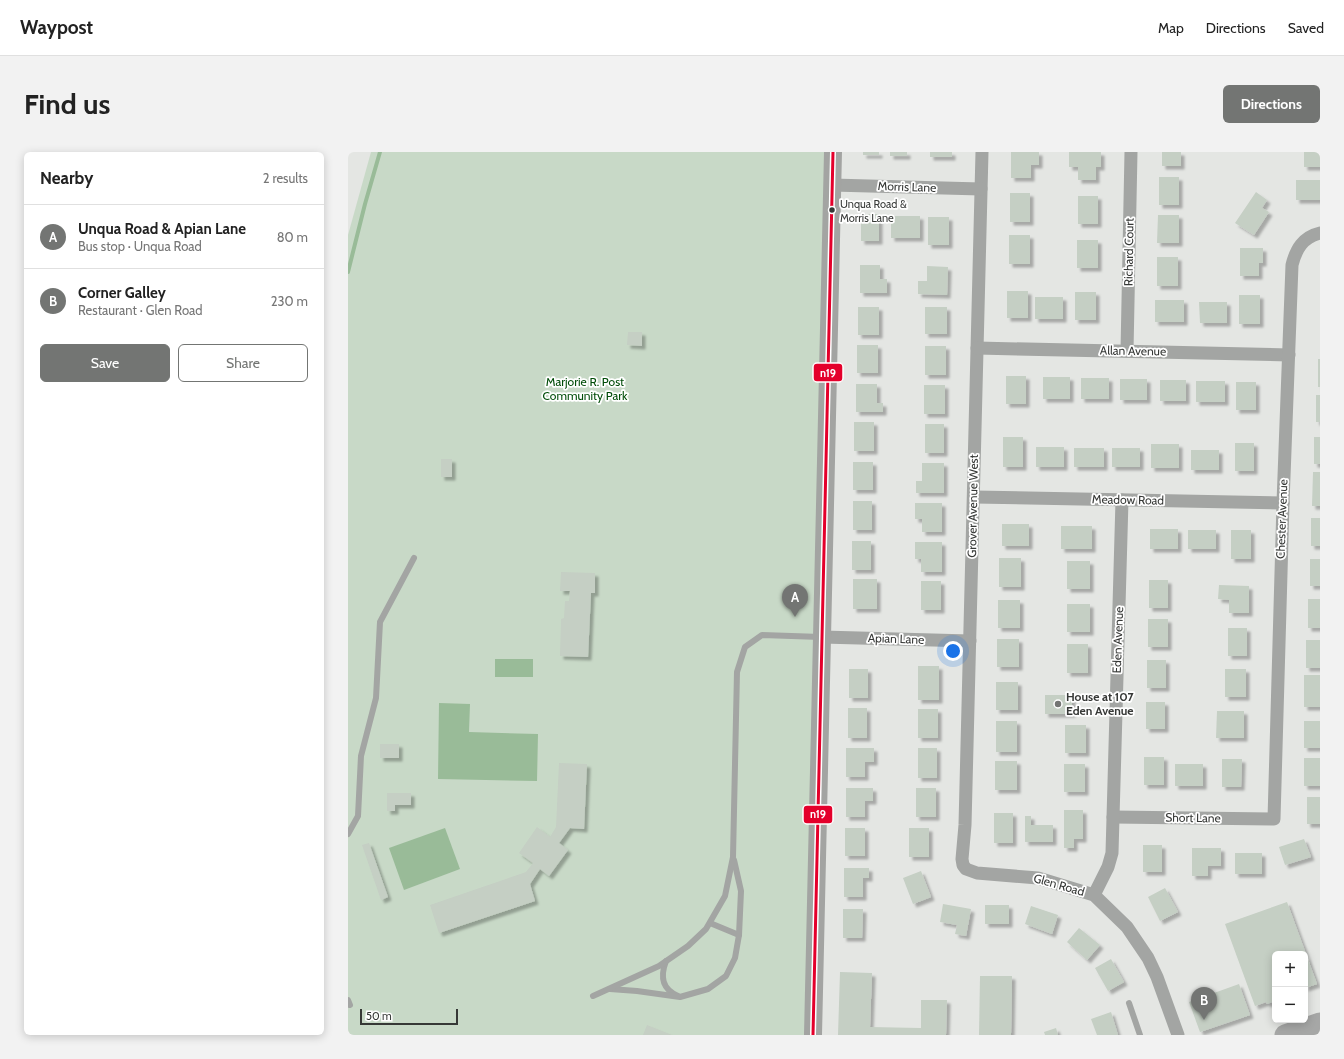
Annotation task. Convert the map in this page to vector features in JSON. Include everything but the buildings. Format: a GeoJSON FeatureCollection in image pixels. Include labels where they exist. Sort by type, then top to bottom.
{"type":"FeatureCollection","features":[{"type":"Feature","properties":{"kind":"main road"},"geometry":{"type":"LineString","coordinates":[[1285,1035],[1320,1023]]}},
{"type":"Feature","properties":{"kind":"street"},"geometry":{"type":"LineString","coordinates":[[813,1035],[833,152]]}},
{"type":"Feature","properties":{"kind":"street","name":"Grover Avenue West"},"geometry":{"type":"LineString","coordinates":[[962,859],[965,825],[982,152]]}},
{"type":"Feature","properties":{"kind":"street","name":"Richard Court"},"geometry":{"type":"LineString","coordinates":[[1127,351],[1131,152]]}},
{"type":"Feature","properties":{"kind":"street","name":"Morris Lane"},"geometry":{"type":"LineString","coordinates":[[832,184],[981,189]]}},
{"type":"Feature","properties":{"kind":"street","name":"Chester Avenue"},"geometry":{"type":"LineString","coordinates":[[1274,819],[1283,503],[1292,265],[1296,251],[1303,242],[1320,233]]}},
{"type":"Feature","properties":{"kind":"street","name":"Allan Avenue"},"geometry":{"type":"LineString","coordinates":[[977,348],[1289,355]]}},
{"type":"Feature","properties":{"kind":"street","name":"Meadow Road"},"geometry":{"type":"LineString","coordinates":[[974,497],[1283,503]]}},
{"type":"Feature","properties":{"kind":"street","name":"Eden Avenue"},"geometry":{"type":"LineString","coordinates":[[1094,895],[1108,867],[1112,853],[1122,500]]}},
{"type":"Feature","properties":{"kind":"street","name":"Apian Lane"},"geometry":{"type":"LineString","coordinates":[[822,637],[970,641]]}},
{"type":"Feature","properties":{"kind":"street","name":"Short Lane"},"geometry":{"type":"LineString","coordinates":[[1113,817],[1274,819]]}},
{"type":"Feature","properties":{"kind":"street","name":"Glen Road"},"geometry":{"type":"LineString","coordinates":[[962,859],[963,865],[966,869],[977,873],[1038,878],[1094,895],[1127,927],[1148,958],[1157,977],[1178,1035]]}},
{"type":"Feature","properties":{"kind":"lane"},"geometry":{"type":"LineString","coordinates":[[348,834],[358,816],[361,756],[376,698],[380,622],[414,558]]}},
{"type":"Feature","properties":{"kind":"lane"},"geometry":{"type":"LineString","coordinates":[[593,996],[659,966],[688,946],[706,929],[725,896],[733,856],[737,672],[745,647],[762,635],[822,637]]}},
{"type":"Feature","properties":{"kind":"lane"},"geometry":{"type":"LineString","coordinates":[[608,989],[637,991],[669,997],[680,997],[708,989],[726,976],[735,958],[739,935],[740,891],[733,856]]}},
{"type":"Feature","properties":{"kind":"lane"},"geometry":{"type":"LineString","coordinates":[[710,923],[739,935]]}},
{"type":"Feature","properties":{"kind":"lane"},"geometry":{"type":"LineString","coordinates":[[666,962],[662,974],[664,983],[670,991],[680,997]]}},
{"type":"Feature","properties":{"kind":"lane"},"geometry":{"type":"LineString","coordinates":[[1129,1003],[1140,1035]]}},
{"type":"Feature","properties":{"kind":"green space","name":"Marjorie R. Post Community Park"},"geometry":{"type":"Polygon","coordinates":[[[371,152],[828,152],[808,1035],[348,1035],[348,235],[371,152]]]}},
{"type":"Feature","properties":{"kind":"shaded area"},"geometry":{"type":"Polygon","coordinates":[[[495,659],[533,659],[533,677],[495,677],[495,659]]]}},
{"type":"Feature","properties":{"kind":"shaded area"},"geometry":{"type":"Polygon","coordinates":[[[439,703],[470,704],[469,732],[538,734],[537,781],[438,779],[439,703]]]}},
{"type":"Feature","properties":{"kind":"shaded area"},"geometry":{"type":"Polygon","coordinates":[[[445,828],[460,869],[404,890],[389,848],[445,828]]]}},
{"type":"Feature","properties":{"kind":"waterway"},"geometry":{"type":"LineString","coordinates":[[348,272],[380,152]]}},
{"type":"Feature","properties":{"kind":"transit line","name":"n19"},"geometry":{"type":"LineString","coordinates":[[813,1035],[833,152]]}},
{"type":"Feature","properties":{"kind":"place","name":"Unqua Road & Morris Lane"},"geometry":{"type":"Point","coordinates":[832,210]}},
{"type":"Feature","properties":{"kind":"place","name":"Unqua Road & Apian Lane"},"geometry":{"type":"Point","coordinates":[795,617]}},
{"type":"Feature","properties":{"kind":"place","name":"House at 107 Eden Avenue"},"geometry":{"type":"Point","coordinates":[1058,704]}},
{"type":"Feature","properties":{"kind":"place","name":"Corner Galley"},"geometry":{"type":"Point","coordinates":[1204,1020]}}]}
